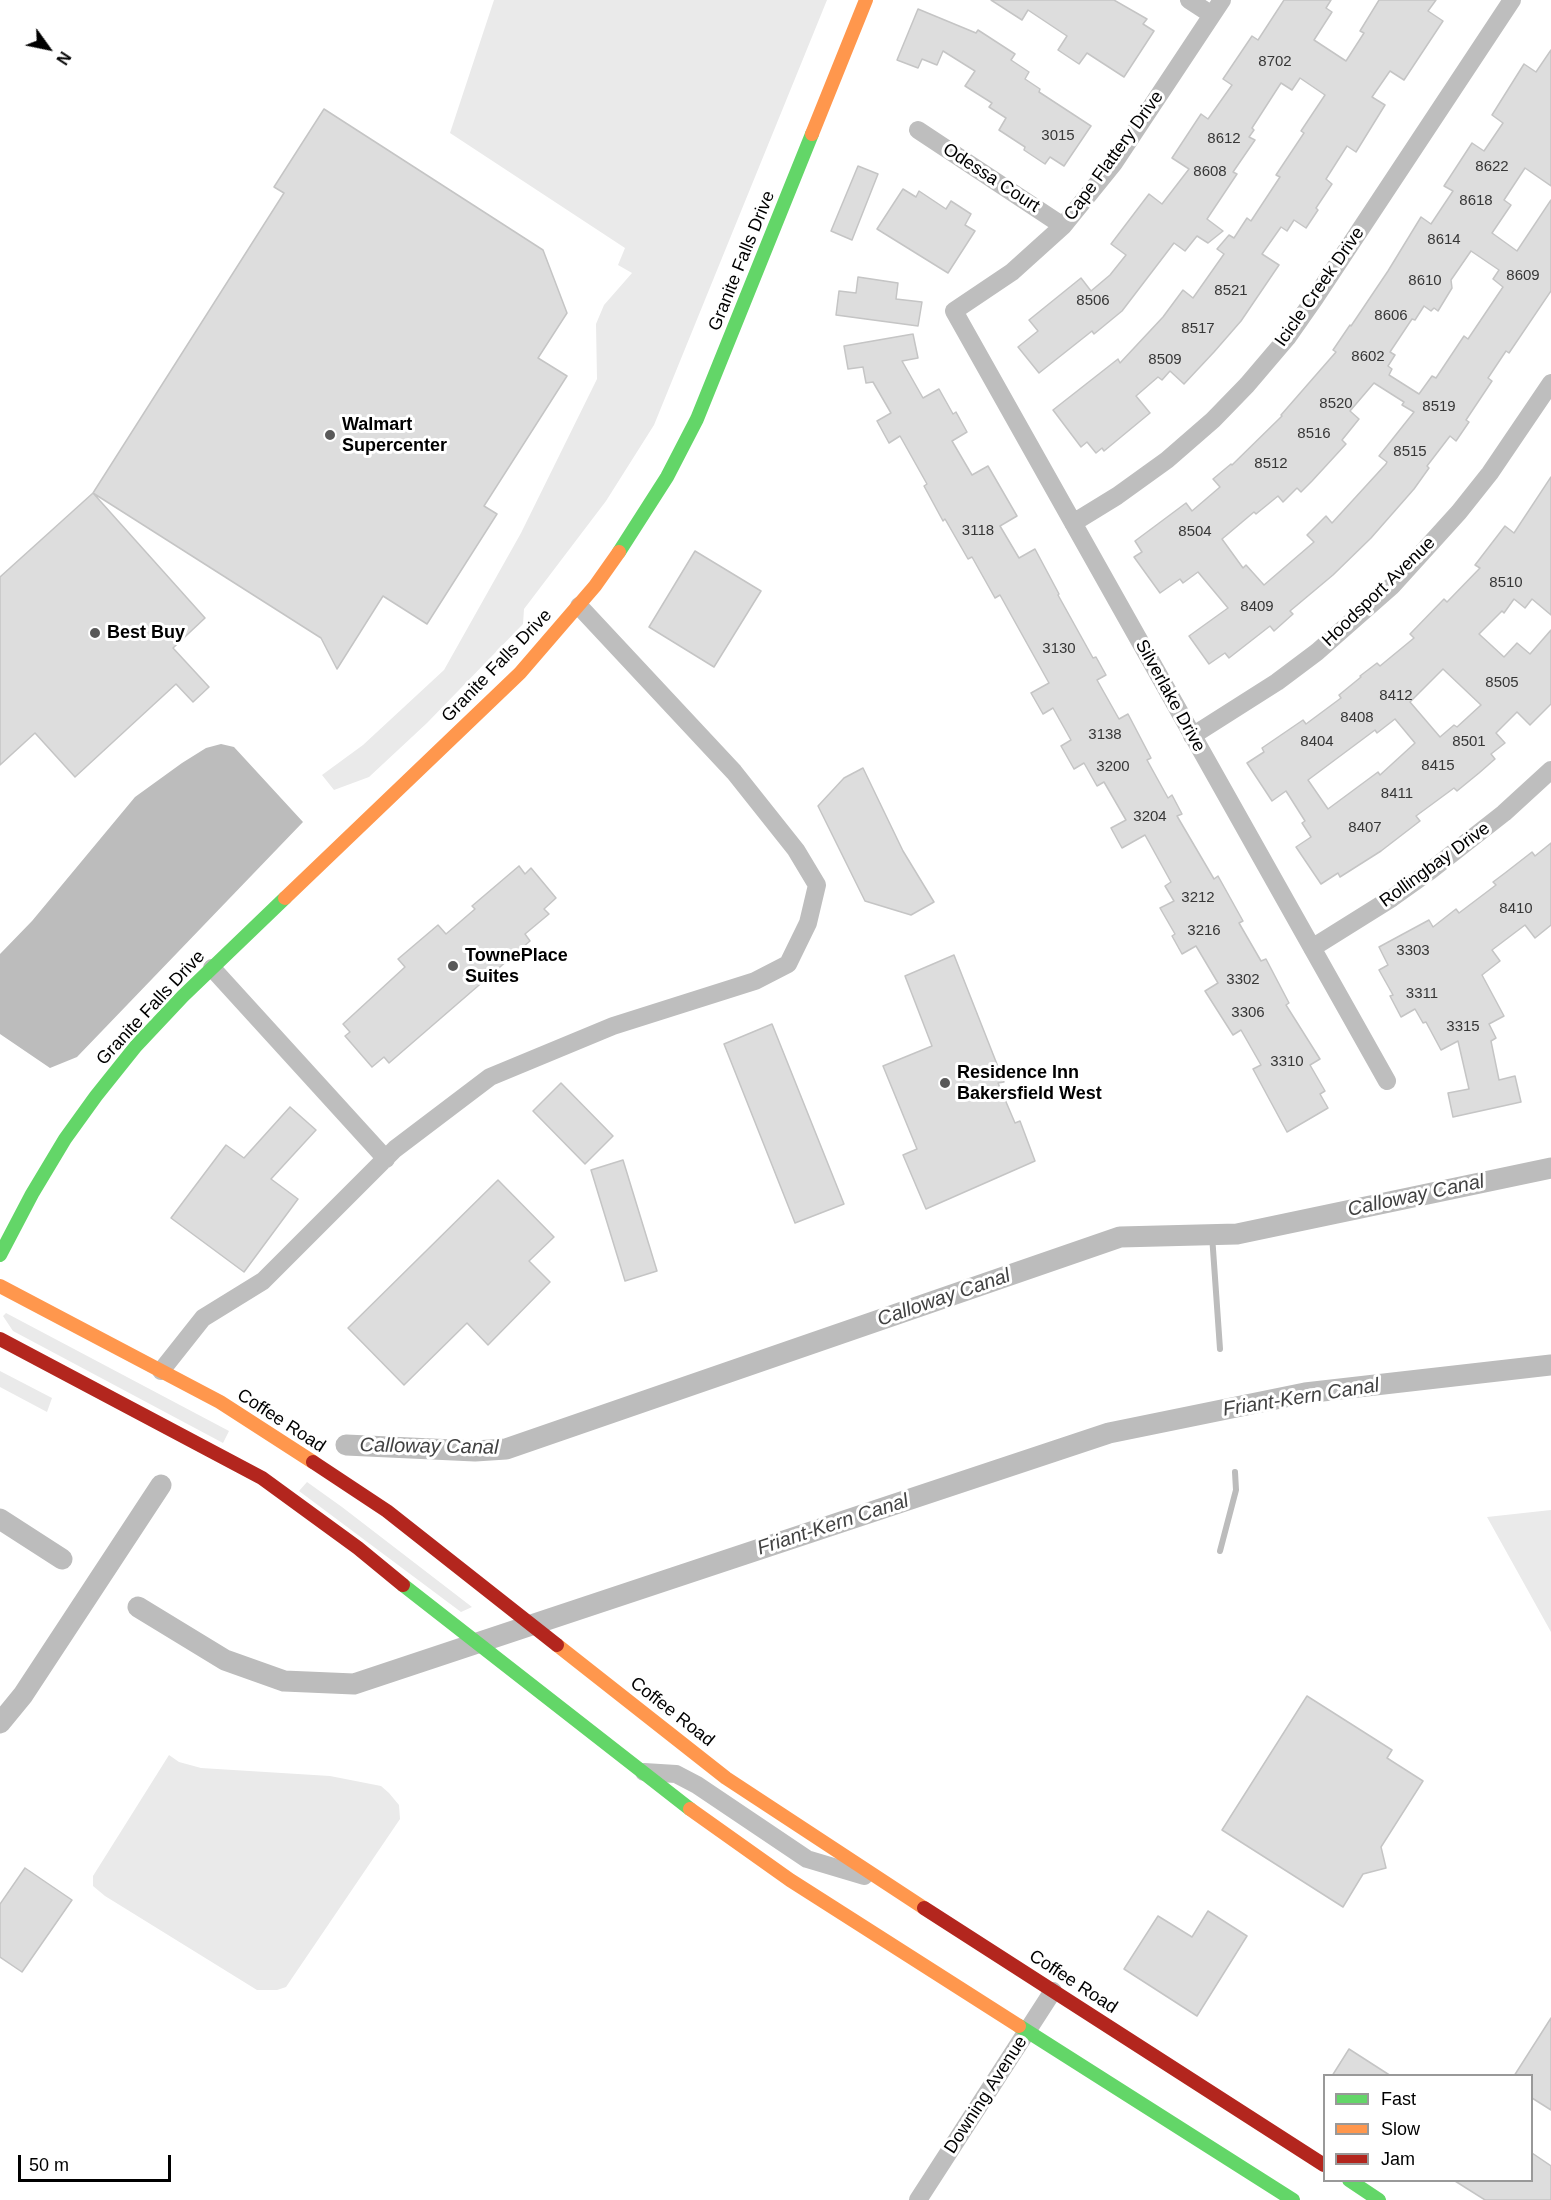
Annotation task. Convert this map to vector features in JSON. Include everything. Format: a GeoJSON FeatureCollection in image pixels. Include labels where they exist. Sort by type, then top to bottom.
{"type":"FeatureCollection","features":[{"type":"Feature","properties":{"kind":"main road","name":"Granite Falls Drive"},"geometry":{"type":"LineString","coordinates":[[0,1255],[32,1194],[66,1139],[96,1096],[136,1047],[212,968],[520,673],[579,606],[633,533],[667,477],[697,419],[866,0]]}},
{"type":"Feature","properties":{"kind":"main road","name":"Coffee Road"},"geometry":{"type":"LineString","coordinates":[[0,1286],[220,1402],[387,1511],[726,1778],[880,1880],[1323,2164]]}},
{"type":"Feature","properties":{"kind":"main road"},"geometry":{"type":"LineString","coordinates":[[0,1339],[262,1478],[358,1548],[431,1608],[698,1816],[790,1880],[1293,2200]]}},
{"type":"Feature","properties":{"kind":"main road"},"geometry":{"type":"LineString","coordinates":[[1351,2182],[1379,2200]]}},
{"type":"Feature","properties":{"kind":"street"},"geometry":{"type":"LineString","coordinates":[[1190,0],[1217,7]]}},
{"type":"Feature","properties":{"kind":"street","name":"Icicle Creek Drive"},"geometry":{"type":"LineString","coordinates":[[1073,523],[1117,496],[1167,460],[1213,420],[1267,362],[1315,298],[1512,0]]}},
{"type":"Feature","properties":{"kind":"street","name":"Cape Flattery Drive"},"geometry":{"type":"LineString","coordinates":[[954,311],[1011,273],[1063,226],[1114,162],[1217,7]]}},
{"type":"Feature","properties":{"kind":"street","name":"Odessa Court"},"geometry":{"type":"LineString","coordinates":[[918,130],[1063,226]]}},
{"type":"Feature","properties":{"kind":"street","name":"Silverlake Drive"},"geometry":{"type":"LineString","coordinates":[[954,311],[1387,1082]]}},
{"type":"Feature","properties":{"kind":"street","name":"Hoodsport Avenue"},"geometry":{"type":"LineString","coordinates":[[1192,735],[1277,682],[1340,633],[1392,586],[1465,505],[1551,383]]}},
{"type":"Feature","properties":{"kind":"street"},"geometry":{"type":"LineString","coordinates":[[161,1371],[203,1318],[263,1281],[395,1149],[490,1077],[613,1026],[755,981],[788,964],[808,923],[817,885],[796,850],[734,772],[579,606]]}},
{"type":"Feature","properties":{"kind":"street","name":"Rollingbay Drive"},"geometry":{"type":"LineString","coordinates":[[1312,948],[1372,911],[1430,871],[1504,813],[1551,770]]}},
{"type":"Feature","properties":{"kind":"street"},"geometry":{"type":"LineString","coordinates":[[212,968],[386,1159]]}},
{"type":"Feature","properties":{"kind":"street"},"geometry":{"type":"LineString","coordinates":[[644,1772],[676,1774],[697,1785],[807,1859],[880,1880]]}},
{"type":"Feature","properties":{"kind":"street","name":"Downing Avenue"},"geometry":{"type":"LineString","coordinates":[[918,2200],[1053,1990]]}},
{"type":"Feature","properties":{"kind":"shaded area"},"geometry":{"type":"Polygon","coordinates":[[[494,0],[827,0],[654,425],[606,501],[524,609],[523,624],[427,723],[369,777],[334,790],[322,775],[363,745],[444,670],[521,533],[597,379],[596,324],[604,305],[632,273],[618,265],[625,248],[450,133],[494,0]]]}},
{"type":"Feature","properties":{"kind":"shaded area"},"geometry":{"type":"Polygon","coordinates":[[[221,744],[234,747],[303,822],[77,1057],[50,1068],[0,1034],[0,954],[32,921],[135,797],[206,748],[221,744]]]}},
{"type":"Feature","properties":{"kind":"shaded area"},"geometry":{"type":"Polygon","coordinates":[[[6,1313],[229,1431],[223,1443],[13,1331],[3,1316],[6,1313]]]}},
{"type":"Feature","properties":{"kind":"shaded area"},"geometry":{"type":"Polygon","coordinates":[[[0,1371],[52,1398],[47,1412],[0,1387],[0,1371]]]}},
{"type":"Feature","properties":{"kind":"shaded area"},"geometry":{"type":"Polygon","coordinates":[[[307,1482],[472,1607],[461,1612],[299,1491],[307,1482]]]}},
{"type":"Feature","properties":{"kind":"shaded area"},"geometry":{"type":"Polygon","coordinates":[[[1551,1510],[1551,1632],[1487,1517],[1551,1510]]]}},
{"type":"Feature","properties":{"kind":"shaded area"},"geometry":{"type":"Polygon","coordinates":[[[169,1755],[179,1762],[201,1768],[330,1776],[381,1786],[399,1805],[400,1819],[286,1987],[277,1990],[257,1990],[105,1896],[93,1886],[93,1876],[169,1755]]]}},
{"type":"Feature","properties":{"kind":"building"},"geometry":{"type":"Polygon","coordinates":[[[991,0],[1114,0],[1147,19],[1143,24],[1154,31],[1124,77],[1087,53],[1079,64],[1058,50],[1067,36],[1028,10],[1022,20],[991,0]]]}},
{"type":"Feature","properties":{"kind":"building"},"geometry":{"type":"Polygon","coordinates":[[[1284,0],[1331,0],[1326,8],[1332,12],[1314,40],[1346,61],[1364,33],[1360,31],[1379,0],[1436,0],[1428,11],[1443,21],[1404,80],[1390,71],[1372,97],[1385,105],[1356,152],[1347,146],[1326,179],[1332,184],[1306,228],[1294,220],[1287,231],[1281,227],[1262,254],[1279,265],[1241,321],[1184,384],[1170,371],[1162,380],[1158,377],[1136,396],[1150,413],[1104,451],[1102,448],[1096,453],[1087,442],[1081,447],[1053,410],[1118,359],[1120,363],[1163,317],[1183,290],[1193,298],[1224,254],[1217,249],[1229,235],[1234,238],[1247,218],[1251,221],[1280,177],[1276,175],[1304,133],[1301,131],[1325,95],[1300,78],[1292,90],[1281,83],[1252,128],[1254,130],[1249,137],[1255,140],[1233,172],[1237,174],[1207,219],[1223,231],[1208,243],[1197,236],[1185,251],[1174,243],[1122,311],[1094,334],[1092,331],[1039,373],[1018,347],[1038,331],[1029,320],[1081,278],[1091,291],[1110,275],[1126,255],[1111,244],[1149,194],[1162,204],[1189,169],[1172,158],[1201,114],[1208,119],[1232,85],[1223,79],[1252,36],[1258,40],[1284,0]]]}},
{"type":"Feature","properties":{"kind":"building"},"geometry":{"type":"Polygon","coordinates":[[[918,9],[976,33],[978,30],[1015,54],[1011,60],[1029,72],[1025,79],[1040,89],[1039,92],[1091,126],[1064,166],[1050,157],[1045,164],[999,130],[1006,118],[989,107],[992,103],[965,86],[975,71],[943,51],[937,65],[922,59],[918,68],[897,60],[918,9]]]}},
{"type":"Feature","properties":{"kind":"building"},"geometry":{"type":"Polygon","coordinates":[[[1551,50],[1551,186],[1525,168],[1504,200],[1511,205],[1492,233],[1517,251],[1551,200],[1551,291],[1509,353],[1506,351],[1488,378],[1492,381],[1466,420],[1469,422],[1456,441],[1450,436],[1427,466],[1429,468],[1414,489],[1371,538],[1333,575],[1290,611],[1293,614],[1274,631],[1270,626],[1229,658],[1225,653],[1209,664],[1189,636],[1228,608],[1198,572],[1183,583],[1180,579],[1160,593],[1134,557],[1142,552],[1135,541],[1186,503],[1192,511],[1220,487],[1213,479],[1232,465],[1282,416],[1336,352],[1333,350],[1388,271],[1421,217],[1431,224],[1453,191],[1444,186],[1472,143],[1484,151],[1503,123],[1492,115],[1524,64],[1536,72],[1551,50]],[[1471,251],[1451,280],[1452,288],[1438,311],[1434,308],[1431,311],[1424,306],[1415,320],[1412,319],[1390,352],[1395,355],[1388,366],[1392,369],[1389,375],[1419,394],[1432,376],[1436,378],[1464,336],[1468,339],[1503,287],[1493,279],[1499,270],[1471,251]],[[1374,383],[1350,411],[1359,419],[1342,440],[1346,444],[1312,481],[1301,492],[1297,488],[1283,502],[1278,496],[1256,514],[1254,512],[1222,539],[1243,568],[1246,565],[1264,585],[1314,542],[1307,535],[1326,516],[1332,523],[1386,464],[1387,462],[1379,456],[1414,412],[1402,405],[1404,402],[1374,383]]]}},
{"type":"Feature","properties":{"kind":"building","name":"Walmart Supercenter"},"geometry":{"type":"Polygon","coordinates":[[[324,109],[543,250],[567,313],[538,358],[567,376],[484,506],[497,514],[427,624],[383,596],[337,669],[321,638],[93,493],[284,193],[274,187],[324,109]]]}},
{"type":"Feature","properties":{"kind":"building"},"geometry":{"type":"Polygon","coordinates":[[[858,166],[878,174],[852,240],[831,231],[858,166]]]}},
{"type":"Feature","properties":{"kind":"building"},"geometry":{"type":"Polygon","coordinates":[[[903,189],[916,197],[919,191],[946,209],[951,201],[971,214],[965,225],[975,231],[948,273],[877,229],[903,189]]]}},
{"type":"Feature","properties":{"kind":"building"},"geometry":{"type":"Polygon","coordinates":[[[858,277],[898,283],[896,299],[922,302],[918,326],[836,315],[839,291],[856,293],[858,277]]]}},
{"type":"Feature","properties":{"kind":"building"},"geometry":{"type":"Polygon","coordinates":[[[913,334],[918,358],[902,361],[923,398],[939,389],[953,414],[956,412],[967,432],[952,441],[972,475],[988,466],[1017,516],[1000,526],[1019,558],[1035,549],[1093,658],[1096,657],[1106,675],[1097,680],[1119,719],[1128,714],[1151,758],[1147,760],[1168,798],[1172,795],[1182,814],[1177,816],[1214,879],[1218,876],[1243,921],[1239,923],[1261,961],[1266,959],[1289,1003],[1286,1005],[1320,1059],[1310,1065],[1325,1091],[1320,1094],[1328,1108],[1287,1132],[1253,1069],[1261,1065],[1241,1030],[1233,1035],[1205,991],[1218,983],[1196,946],[1182,954],[1172,936],[1175,934],[1160,908],[1174,901],[1165,886],[1171,882],[1145,835],[1122,848],[1111,828],[1126,820],[1104,782],[1097,786],[1084,763],[1074,769],[1061,746],[1071,740],[1053,708],[1043,714],[1031,693],[1049,683],[1000,595],[995,598],[972,557],[968,559],[945,519],[943,521],[924,486],[927,484],[900,436],[889,443],[877,421],[891,413],[873,382],[866,383],[863,367],[848,369],[844,346],[913,334]]]}},
{"type":"Feature","properties":{"kind":"building"},"geometry":{"type":"Polygon","coordinates":[[[1551,477],[1551,615],[1532,599],[1525,608],[1514,599],[1504,613],[1502,611],[1479,634],[1504,657],[1517,643],[1530,654],[1551,630],[1551,704],[1530,725],[1517,712],[1496,733],[1505,743],[1491,754],[1495,759],[1457,791],[1454,788],[1416,816],[1420,821],[1381,851],[1340,877],[1338,873],[1321,884],[1296,847],[1311,837],[1302,823],[1305,821],[1286,791],[1272,801],[1247,763],[1264,752],[1262,748],[1303,720],[1306,724],[1341,698],[1339,695],[1360,676],[1377,663],[1380,666],[1414,638],[1410,634],[1444,599],[1447,602],[1480,568],[1475,565],[1505,526],[1514,533],[1551,477]],[[1443,669],[1410,702],[1440,737],[1454,725],[1457,727],[1481,705],[1443,669]],[[1395,719],[1377,733],[1375,730],[1308,780],[1328,809],[1378,772],[1380,775],[1415,743],[1395,719]]]}},
{"type":"Feature","properties":{"kind":"building","name":"Best Buy"},"geometry":{"type":"Polygon","coordinates":[[[93,493],[205,618],[173,648],[209,687],[193,702],[176,684],[75,777],[35,733],[0,765],[0,577],[93,493]]]}},
{"type":"Feature","properties":{"kind":"building"},"geometry":{"type":"Polygon","coordinates":[[[695,551],[761,591],[714,667],[649,627],[695,551]]]}},
{"type":"Feature","properties":{"kind":"building"},"geometry":{"type":"Polygon","coordinates":[[[863,768],[903,851],[934,902],[911,915],[865,901],[818,806],[844,778],[863,768]]]}},
{"type":"Feature","properties":{"kind":"building"},"geometry":{"type":"Polygon","coordinates":[[[1551,843],[1551,925],[1535,938],[1525,925],[1492,950],[1500,961],[1482,975],[1504,1016],[1489,1024],[1496,1038],[1491,1041],[1499,1080],[1515,1076],[1521,1102],[1453,1117],[1448,1093],[1469,1089],[1458,1041],[1441,1050],[1426,1022],[1423,1023],[1415,1009],[1401,1017],[1390,996],[1393,995],[1379,970],[1388,965],[1379,947],[1429,920],[1433,927],[1456,909],[1459,913],[1496,885],[1493,882],[1532,852],[1535,856],[1551,843]]]}},
{"type":"Feature","properties":{"kind":"building","name":"TownePlace Suites"},"geometry":{"type":"Polygon","coordinates":[[[519,866],[525,874],[531,868],[556,898],[544,909],[549,914],[525,934],[530,941],[389,1063],[384,1057],[372,1067],[345,1036],[350,1032],[343,1024],[405,967],[398,959],[438,925],[446,934],[475,909],[472,906],[519,866]]]}},
{"type":"Feature","properties":{"kind":"building","name":"Residence Inn Bakersfield West"},"geometry":{"type":"Polygon","coordinates":[[[954,955],[1004,1082],[998,1083],[1015,1123],[1020,1121],[1035,1161],[926,1209],[903,1155],[917,1149],[883,1066],[932,1046],[905,976],[954,955]]]}},
{"type":"Feature","properties":{"kind":"building"},"geometry":{"type":"Polygon","coordinates":[[[772,1024],[844,1204],[795,1223],[724,1044],[772,1024]]]}},
{"type":"Feature","properties":{"kind":"building"},"geometry":{"type":"Polygon","coordinates":[[[561,1083],[613,1136],[585,1164],[533,1111],[561,1083]]]}},
{"type":"Feature","properties":{"kind":"building"},"geometry":{"type":"Polygon","coordinates":[[[290,1107],[316,1130],[271,1179],[298,1199],[244,1272],[171,1218],[226,1145],[244,1158],[290,1107]]]}},
{"type":"Feature","properties":{"kind":"building"},"geometry":{"type":"Polygon","coordinates":[[[623,1160],[657,1271],[625,1281],[591,1170],[623,1160]]]}},
{"type":"Feature","properties":{"kind":"building"},"geometry":{"type":"Polygon","coordinates":[[[498,1180],[554,1237],[529,1261],[550,1282],[488,1345],[467,1323],[404,1385],[348,1328],[498,1180]]]}},
{"type":"Feature","properties":{"kind":"building"},"geometry":{"type":"Polygon","coordinates":[[[1307,1696],[1392,1750],[1387,1758],[1423,1781],[1381,1847],[1386,1868],[1363,1874],[1343,1907],[1222,1830],[1307,1696]]]}},
{"type":"Feature","properties":{"kind":"building"},"geometry":{"type":"Polygon","coordinates":[[[25,1868],[72,1900],[22,1972],[0,1957],[0,1904],[25,1868]]]}},
{"type":"Feature","properties":{"kind":"building"},"geometry":{"type":"Polygon","coordinates":[[[1208,1911],[1247,1936],[1197,2016],[1124,1969],[1158,1916],[1192,1937],[1208,1911]]]}},
{"type":"Feature","properties":{"kind":"building"},"geometry":{"type":"Polygon","coordinates":[[[1551,2018],[1551,2110],[1533,2099],[1533,2074],[1515,2074],[1551,2018]]]}},
{"type":"Feature","properties":{"kind":"building"},"geometry":{"type":"Polygon","coordinates":[[[1349,2049],[1388,2074],[1333,2074],[1349,2049]]]}},
{"type":"Feature","properties":{"kind":"building"},"geometry":{"type":"Polygon","coordinates":[[[1533,2154],[1551,2166],[1551,2200],[1485,2200],[1457,2182],[1533,2182],[1533,2154]]]}},
{"type":"Feature","properties":{"kind":"waterway","name":"Calloway Canal"},"geometry":{"type":"LineString","coordinates":[[346,1445],[475,1451],[506,1449],[1120,1237],[1237,1234],[1551,1168]]}},
{"type":"Feature","properties":{"kind":"waterway"},"geometry":{"type":"LineString","coordinates":[[1212,1235],[1220,1349]]}},
{"type":"Feature","properties":{"kind":"waterway","name":"Friant-Kern Canal"},"geometry":{"type":"LineString","coordinates":[[138,1607],[225,1660],[284,1681],[354,1684],[1109,1433],[1305,1393],[1551,1365]]}},
{"type":"Feature","properties":{"kind":"waterway"},"geometry":{"type":"LineString","coordinates":[[1220,1551],[1236,1490],[1235,1472]]}},
{"type":"Feature","properties":{"kind":"waterway","name":"Calloway Canal"},"geometry":{"type":"LineString","coordinates":[[0,1723],[23,1695],[161,1485]]}},
{"type":"Feature","properties":{"kind":"waterway","name":"Friant-Kern Canal"},"geometry":{"type":"LineString","coordinates":[[0,1519],[62,1559]]}},
{"type":"Feature","properties":{"kind":"traffic: fast"},"geometry":{"type":"LineString","coordinates":[[619,552],[667,477],[697,419],[812,134]]}},
{"type":"Feature","properties":{"kind":"traffic: fast"},"geometry":{"type":"LineString","coordinates":[[0,1255],[32,1194],[65,1139],[96,1096],[136,1046],[183,996],[285,898]]}},
{"type":"Feature","properties":{"kind":"traffic: fast"},"geometry":{"type":"LineString","coordinates":[[403,1585],[690,1809]]}},
{"type":"Feature","properties":{"kind":"traffic: fast"},"geometry":{"type":"LineString","coordinates":[[1019,2026],[1293,2200]]}},
{"type":"Feature","properties":{"kind":"traffic: fast"},"geometry":{"type":"LineString","coordinates":[[1352,2182],[1379,2200]]}},
{"type":"Feature","properties":{"kind":"traffic: slow"},"geometry":{"type":"LineString","coordinates":[[812,134],[866,0]]}},
{"type":"Feature","properties":{"kind":"traffic: slow"},"geometry":{"type":"LineString","coordinates":[[285,898],[520,673],[595,586],[619,552]]}},
{"type":"Feature","properties":{"kind":"traffic: slow"},"geometry":{"type":"LineString","coordinates":[[0,1286],[220,1402],[313,1462]]}},
{"type":"Feature","properties":{"kind":"traffic: slow"},"geometry":{"type":"LineString","coordinates":[[557,1645],[726,1778],[924,1908]]}},
{"type":"Feature","properties":{"kind":"traffic: slow"},"geometry":{"type":"LineString","coordinates":[[690,1809],[790,1880],[1019,2026]]}},
{"type":"Feature","properties":{"kind":"traffic: jam"},"geometry":{"type":"LineString","coordinates":[[0,1339],[262,1478],[358,1548],[403,1585]]}},
{"type":"Feature","properties":{"kind":"traffic: jam"},"geometry":{"type":"LineString","coordinates":[[313,1462],[387,1511],[557,1645]]}},
{"type":"Feature","properties":{"kind":"traffic: jam"},"geometry":{"type":"LineString","coordinates":[[924,1908],[1323,2164]]}},
{"type":"Feature","properties":{"kind":"place","name":"Walmart Supercenter"},"geometry":{"type":"Point","coordinates":[330,435]}},
{"type":"Feature","properties":{"kind":"place","name":"Best Buy"},"geometry":{"type":"Point","coordinates":[95,633]}},
{"type":"Feature","properties":{"kind":"place","name":"TownePlace Suites"},"geometry":{"type":"Point","coordinates":[453,966]}},
{"type":"Feature","properties":{"kind":"place","name":"Residence Inn Bakersfield West"},"geometry":{"type":"Point","coordinates":[945,1083]}}]}
